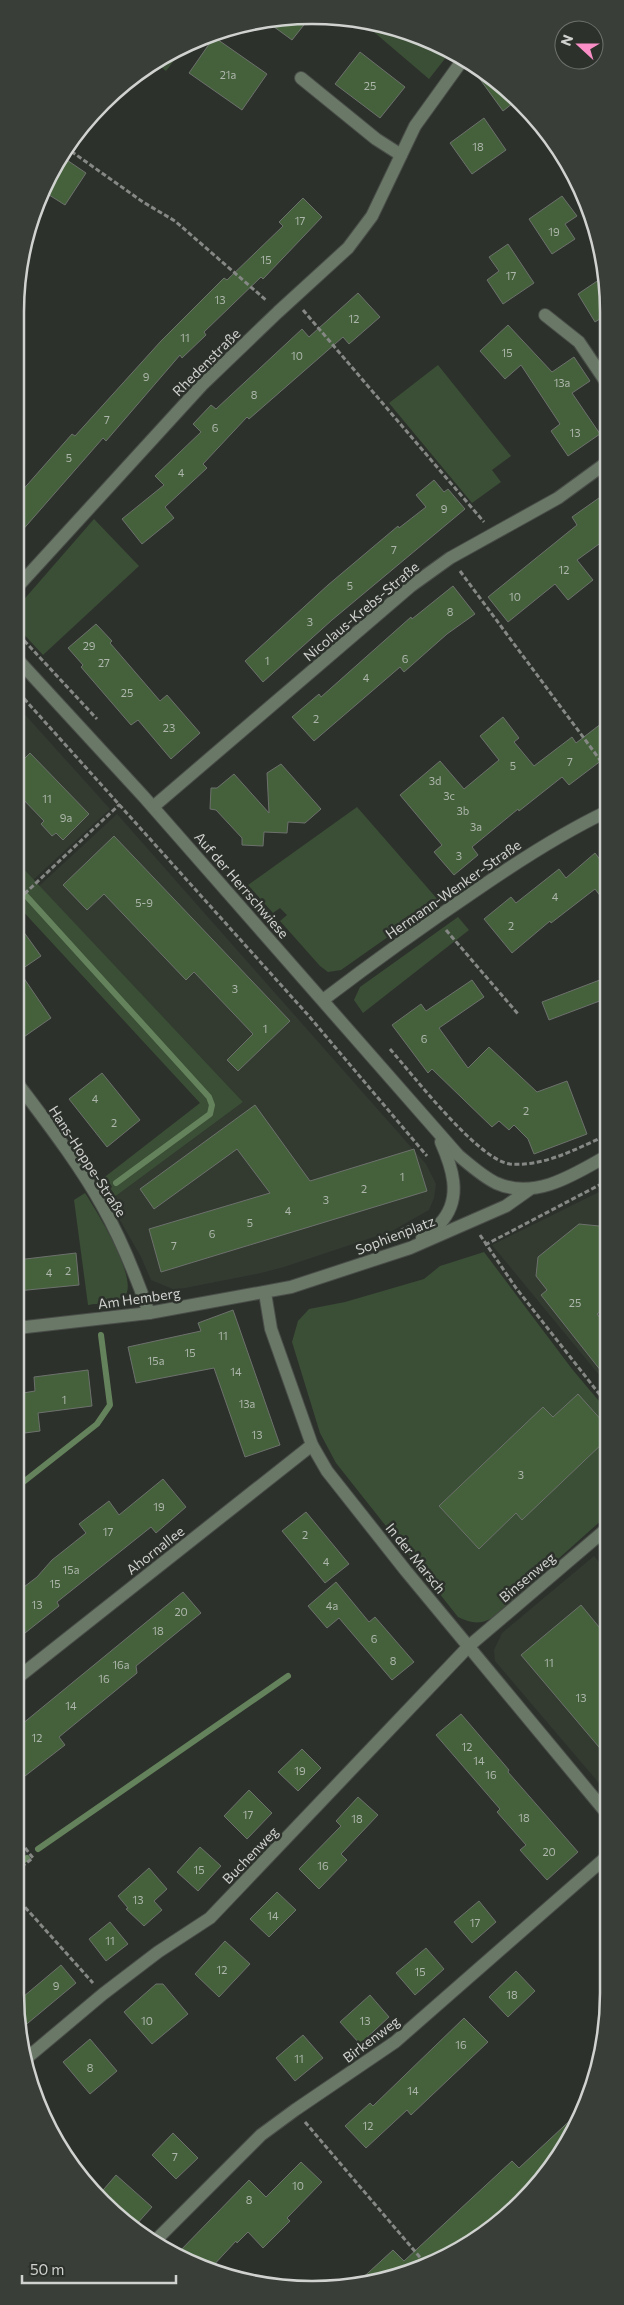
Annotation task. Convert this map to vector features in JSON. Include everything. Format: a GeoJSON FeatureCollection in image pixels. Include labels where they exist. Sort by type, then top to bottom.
{"type":"FeatureCollection","features":[{"type":"Feature","properties":{"kind":"street","name":"Rhedenstraße"},"geometry":{"type":"LineString","coordinates":[[24,580],[202,385],[348,248],[372,216],[415,126],[460,64]]}},
{"type":"Feature","properties":{"kind":"street"},"geometry":{"type":"LineString","coordinates":[[301,78],[376,139],[400,155]]}},
{"type":"Feature","properties":{"kind":"street"},"geometry":{"type":"LineString","coordinates":[[545,315],[579,342],[600,373]]}},
{"type":"Feature","properties":{"kind":"street","name":"Nicolaus-Krebs-Straße"},"geometry":{"type":"LineString","coordinates":[[153,807],[411,586],[450,558],[558,498],[600,467]]}},
{"type":"Feature","properties":{"kind":"street","name":"Auf der Herrschwiese"},"geometry":{"type":"LineString","coordinates":[[24,666],[153,807],[458,1155],[495,1182],[512,1188],[530,1189]]}},
{"type":"Feature","properties":{"kind":"street","name":"Hermann-Wenker-Straße"},"geometry":{"type":"LineString","coordinates":[[323,1000],[514,864],[578,825],[600,815]]}},
{"type":"Feature","properties":{"kind":"street","name":"Hans-Hoppe-Straße"},"geometry":{"type":"LineString","coordinates":[[24,1092],[57,1136],[103,1206],[123,1245],[149,1313]]}},
{"type":"Feature","properties":{"kind":"street","name":"Auf der Herrschwiese"},"geometry":{"type":"LineString","coordinates":[[410,1248],[443,1220],[452,1202],[454,1182],[450,1163],[437,1133]]}},
{"type":"Feature","properties":{"kind":"street"},"geometry":{"type":"LineString","coordinates":[[530,1189],[556,1183],[600,1160]]}},
{"type":"Feature","properties":{"kind":"street","name":"Sophienplatz"},"geometry":{"type":"LineString","coordinates":[[265,1292],[312,1281],[410,1248],[506,1206],[530,1189]]}},
{"type":"Feature","properties":{"kind":"street","name":"Am Hemberg"},"geometry":{"type":"LineString","coordinates":[[24,1327],[149,1313],[265,1292]]}},
{"type":"Feature","properties":{"kind":"street","name":"In der Marsch"},"geometry":{"type":"LineString","coordinates":[[265,1292],[272,1329],[312,1445],[327,1471],[600,1805]]}},
{"type":"Feature","properties":{"kind":"street","name":"Ahornallee"},"geometry":{"type":"LineString","coordinates":[[24,1673],[312,1445]]}},
{"type":"Feature","properties":{"kind":"street","name":"Binsenweg"},"geometry":{"type":"LineString","coordinates":[[469,1646],[600,1534]]}},
{"type":"Feature","properties":{"kind":"street","name":"Buchenweg"},"geometry":{"type":"LineString","coordinates":[[31,2055],[103,1994],[158,1952],[210,1918],[469,1646]]}},
{"type":"Feature","properties":{"kind":"street","name":"Birkenweg"},"geometry":{"type":"LineString","coordinates":[[159,2237],[261,2136],[294,2110],[395,2042],[600,1863]]}},
{"type":"Feature","properties":{"kind":"path"},"geometry":{"type":"LineString","coordinates":[[72,152],[143,202],[175,221],[278,312]]}},
{"type":"Feature","properties":{"kind":"path"},"geometry":{"type":"LineString","coordinates":[[293,298],[494,535]]}},
{"type":"Feature","properties":{"kind":"path"},"geometry":{"type":"LineString","coordinates":[[450,558],[600,760]]}},
{"type":"Feature","properties":{"kind":"path"},"geometry":{"type":"LineString","coordinates":[[24,698],[308,1015],[431,1161]]}},
{"type":"Feature","properties":{"kind":"path"},"geometry":{"type":"LineString","coordinates":[[24,894],[120,804]]}},
{"type":"Feature","properties":{"kind":"path"},"geometry":{"type":"LineString","coordinates":[[436,918],[518,1014]]}},
{"type":"Feature","properties":{"kind":"path"},"geometry":{"type":"LineString","coordinates":[[388,1047],[472,1140],[499,1160],[510,1164],[544,1160],[566,1154],[600,1138]]}},
{"type":"Feature","properties":{"kind":"path"},"geometry":{"type":"LineString","coordinates":[[600,1185],[485,1245],[577,1368],[600,1395]]}},
{"type":"Feature","properties":{"kind":"path"},"geometry":{"type":"LineString","coordinates":[[384,1237],[419,1222]]}},
{"type":"Feature","properties":{"kind":"path"},"geometry":{"type":"LineString","coordinates":[[24,1846],[33,1858],[24,1864]]}},
{"type":"Feature","properties":{"kind":"path"},"geometry":{"type":"LineString","coordinates":[[24,1906],[103,1994]]}},
{"type":"Feature","properties":{"kind":"path"},"geometry":{"type":"LineString","coordinates":[[294,2110],[422,2259]]}},
{"type":"Feature","properties":{"kind":"shaded area"},"geometry":{"type":"Polygon","coordinates":[[[24,714],[110,809],[33,880],[24,870],[24,714]]]}},
{"type":"Feature","properties":{"kind":"shaded area"},"geometry":{"type":"Polygon","coordinates":[[[117,814],[426,1164],[436,1184],[434,1198],[429,1210],[392,1231],[261,1273],[175,1290],[151,1280],[141,1257],[109,1201],[243,1102],[39,886],[117,814]]]}},
{"type":"Feature","properties":{"kind":"shaded area"},"geometry":{"type":"Polygon","coordinates":[[[600,1191],[600,1376],[492,1245],[600,1191]]]}},
{"type":"Feature","properties":{"kind":"shaded area"},"geometry":{"type":"Polygon","coordinates":[[[594,1556],[600,1563],[600,1784],[495,1661],[494,1650],[502,1633],[594,1556]]]}},
{"type":"Feature","properties":{"kind":"green space"},"geometry":{"type":"Polygon","coordinates":[[[371,30],[405,39],[446,57],[429,79],[371,30]]]}},
{"type":"Feature","properties":{"kind":"green space"},"geometry":{"type":"Polygon","coordinates":[[[176,58],[166,71],[161,67],[176,58]]]}},
{"type":"Feature","properties":{"kind":"green space"},"geometry":{"type":"Polygon","coordinates":[[[438,365],[511,456],[492,470],[501,482],[472,503],[389,403],[438,365]]]}},
{"type":"Feature","properties":{"kind":"green space"},"geometry":{"type":"Polygon","coordinates":[[[94,519],[139,566],[43,655],[24,634],[24,599],[94,519]]]}},
{"type":"Feature","properties":{"kind":"green space"},"geometry":{"type":"Polygon","coordinates":[[[357,807],[439,901],[341,970],[328,972],[320,966],[280,921],[287,915],[280,908],[273,913],[248,885],[357,807]]]}},
{"type":"Feature","properties":{"kind":"green space"},"geometry":{"type":"Polygon","coordinates":[[[24,869],[243,1102],[109,1201],[97,1183],[200,1103],[24,912],[24,869]]]}},
{"type":"Feature","properties":{"kind":"green space"},"geometry":{"type":"Polygon","coordinates":[[[458,917],[469,930],[363,1013],[354,1000],[360,987],[458,917]]]}},
{"type":"Feature","properties":{"kind":"green space"},"geometry":{"type":"Polygon","coordinates":[[[85,1193],[114,1244],[126,1275],[128,1287],[125,1296],[122,1299],[108,1303],[88,1305],[74,1200],[85,1193]]]}},
{"type":"Feature","properties":{"kind":"green space"},"geometry":{"type":"Polygon","coordinates":[[[484,1252],[572,1369],[600,1402],[600,1522],[492,1618],[483,1622],[467,1621],[458,1617],[336,1463],[320,1433],[292,1342],[298,1321],[309,1309],[345,1302],[424,1279],[440,1266],[484,1252]]]}},
{"type":"Feature","properties":{"kind":"building"},"geometry":{"type":"Polygon","coordinates":[[[305,24],[292,40],[273,26],[305,24]]]}},
{"type":"Feature","properties":{"kind":"building"},"geometry":{"type":"Polygon","coordinates":[[[218,40],[267,74],[242,110],[189,73],[210,43],[218,40]]]}},
{"type":"Feature","properties":{"kind":"building"},"geometry":{"type":"Polygon","coordinates":[[[360,52],[405,87],[380,118],[335,84],[360,52]]]}},
{"type":"Feature","properties":{"kind":"building"},"geometry":{"type":"Polygon","coordinates":[[[478,76],[512,104],[503,111],[478,76]]]}},
{"type":"Feature","properties":{"kind":"building"},"geometry":{"type":"Polygon","coordinates":[[[484,118],[506,150],[472,174],[450,143],[484,118]]]}},
{"type":"Feature","properties":{"kind":"building"},"geometry":{"type":"Polygon","coordinates":[[[67,160],[86,173],[65,205],[49,195],[67,160]]]}},
{"type":"Feature","properties":{"kind":"building"},"geometry":{"type":"Polygon","coordinates":[[[562,196],[577,216],[565,224],[575,239],[552,254],[529,219],[562,196]]]}},
{"type":"Feature","properties":{"kind":"building"},"geometry":{"type":"Polygon","coordinates":[[[303,198],[322,217],[263,279],[261,277],[204,332],[206,335],[182,358],[180,355],[106,441],[103,438],[24,528],[24,488],[72,434],[75,436],[161,341],[224,278],[227,280],[283,226],[279,222],[303,198]]]}},
{"type":"Feature","properties":{"kind":"building"},"geometry":{"type":"Polygon","coordinates":[[[508,244],[534,283],[503,304],[487,280],[499,271],[489,257],[508,244]]]}},
{"type":"Feature","properties":{"kind":"building"},"geometry":{"type":"Polygon","coordinates":[[[599,280],[600,319],[595,322],[578,294],[599,280]]]}},
{"type":"Feature","properties":{"kind":"building"},"geometry":{"type":"Polygon","coordinates":[[[358,293],[380,317],[349,344],[343,337],[249,419],[247,417],[203,464],[207,468],[165,507],[174,518],[142,544],[122,519],[164,485],[155,476],[201,432],[193,424],[211,405],[216,409],[302,329],[309,337],[358,293]]]}},
{"type":"Feature","properties":{"kind":"building"},"geometry":{"type":"Polygon","coordinates":[[[508,325],[552,372],[574,357],[590,381],[572,393],[600,434],[568,456],[551,431],[560,424],[521,365],[505,379],[480,351],[508,325]]]}},
{"type":"Feature","properties":{"kind":"building"},"geometry":{"type":"Polygon","coordinates":[[[434,480],[444,492],[448,489],[465,509],[332,620],[263,682],[245,661],[328,585],[398,526],[399,528],[426,507],[416,495],[434,480]]]}},
{"type":"Feature","properties":{"kind":"building"},"geometry":{"type":"Polygon","coordinates":[[[600,497],[600,543],[577,560],[593,580],[568,600],[555,584],[508,622],[488,597],[577,525],[572,517],[600,497]]]}},
{"type":"Feature","properties":{"kind":"building"},"geometry":{"type":"Polygon","coordinates":[[[453,586],[475,614],[447,634],[404,672],[400,667],[314,741],[292,717],[319,694],[321,697],[411,617],[412,619],[453,586]]]}},
{"type":"Feature","properties":{"kind":"building"},"geometry":{"type":"Polygon","coordinates":[[[96,624],[160,701],[167,695],[200,733],[171,759],[138,720],[131,725],[81,667],[83,665],[68,648],[96,624]]]}},
{"type":"Feature","properties":{"kind":"building"},"geometry":{"type":"Polygon","coordinates":[[[503,717],[519,738],[514,742],[534,766],[572,737],[576,743],[600,725],[600,762],[569,785],[562,777],[519,811],[518,809],[472,847],[478,855],[454,875],[434,852],[442,845],[400,795],[440,761],[464,789],[499,760],[480,736],[503,717]]]}},
{"type":"Feature","properties":{"kind":"building"},"geometry":{"type":"Polygon","coordinates":[[[30,753],[89,814],[63,840],[56,833],[52,836],[41,824],[44,821],[24,800],[24,759],[30,753]]]}},
{"type":"Feature","properties":{"kind":"building"},"geometry":{"type":"Polygon","coordinates":[[[281,764],[321,809],[305,823],[288,822],[287,833],[264,832],[263,846],[242,845],[242,838],[216,810],[210,809],[211,788],[217,788],[234,774],[269,813],[267,773],[281,764]]]}},
{"type":"Feature","properties":{"kind":"building"},"geometry":{"type":"Polygon","coordinates":[[[114,836],[290,1021],[238,1071],[227,1060],[253,1034],[194,972],[186,980],[104,894],[87,910],[63,885],[114,836]]]}},
{"type":"Feature","properties":{"kind":"building"},"geometry":{"type":"Polygon","coordinates":[[[595,853],[600,860],[600,896],[595,889],[551,923],[550,921],[512,953],[484,919],[511,897],[516,903],[559,869],[566,878],[595,853]]]}},
{"type":"Feature","properties":{"kind":"building"},"geometry":{"type":"Polygon","coordinates":[[[24,932],[41,956],[24,968],[24,932]]]}},
{"type":"Feature","properties":{"kind":"building"},"geometry":{"type":"Polygon","coordinates":[[[24,978],[51,1018],[24,1037],[24,978]]]}},
{"type":"Feature","properties":{"kind":"building"},"geometry":{"type":"Polygon","coordinates":[[[472,980],[484,997],[439,1028],[468,1068],[489,1047],[537,1092],[567,1081],[587,1134],[534,1154],[528,1139],[514,1125],[509,1130],[499,1121],[492,1127],[432,1069],[428,1073],[392,1025],[421,1004],[426,1011],[472,980]]]}},
{"type":"Feature","properties":{"kind":"building"},"geometry":{"type":"Polygon","coordinates":[[[600,980],[600,1001],[549,1020],[542,1002],[600,980]]]}},
{"type":"Feature","properties":{"kind":"building"},"geometry":{"type":"Polygon","coordinates":[[[102,1073],[140,1120],[107,1147],[69,1099],[102,1073]]]}},
{"type":"Feature","properties":{"kind":"building"},"geometry":{"type":"Polygon","coordinates":[[[255,1105],[310,1181],[414,1149],[427,1191],[161,1272],[149,1229],[270,1193],[237,1149],[154,1209],[140,1189],[255,1105]]]}},
{"type":"Feature","properties":{"kind":"building"},"geometry":{"type":"Polygon","coordinates":[[[579,1224],[600,1227],[600,1312],[597,1314],[600,1318],[600,1370],[541,1295],[547,1290],[536,1276],[538,1257],[579,1224]]]}},
{"type":"Feature","properties":{"kind":"building"},"geometry":{"type":"Polygon","coordinates":[[[76,1253],[79,1285],[24,1290],[24,1259],[76,1253]]]}},
{"type":"Feature","properties":{"kind":"building"},"geometry":{"type":"Polygon","coordinates":[[[233,1310],[280,1445],[245,1457],[214,1368],[136,1383],[128,1347],[201,1331],[198,1323],[233,1310]]]}},
{"type":"Feature","properties":{"kind":"building"},"geometry":{"type":"Polygon","coordinates":[[[88,1370],[92,1406],[38,1413],[40,1431],[24,1433],[24,1393],[35,1391],[34,1377],[88,1370]]]}},
{"type":"Feature","properties":{"kind":"building"},"geometry":{"type":"Polygon","coordinates":[[[578,1394],[600,1419],[600,1446],[522,1520],[516,1513],[479,1549],[439,1506],[543,1407],[553,1417],[578,1394]]]}},
{"type":"Feature","properties":{"kind":"building"},"geometry":{"type":"Polygon","coordinates":[[[163,1479],[186,1507],[156,1533],[151,1527],[57,1602],[59,1606],[25,1633],[24,1587],[37,1577],[52,1560],[86,1533],[79,1524],[109,1501],[119,1515],[163,1479]]]}},
{"type":"Feature","properties":{"kind":"building"},"geometry":{"type":"Polygon","coordinates":[[[306,1512],[349,1564],[325,1583],[282,1531],[306,1512]]]}},
{"type":"Feature","properties":{"kind":"building"},"geometry":{"type":"Polygon","coordinates":[[[336,1582],[369,1622],[375,1617],[414,1662],[392,1680],[339,1618],[327,1628],[308,1606],[336,1582]]]}},
{"type":"Feature","properties":{"kind":"building"},"geometry":{"type":"Polygon","coordinates":[[[183,1592],[201,1613],[136,1666],[137,1673],[59,1737],[65,1745],[24,1777],[24,1722],[183,1592]]]}},
{"type":"Feature","properties":{"kind":"building"},"geometry":{"type":"Polygon","coordinates":[[[581,1605],[600,1628],[600,1748],[521,1655],[581,1605]]]}},
{"type":"Feature","properties":{"kind":"building"},"geometry":{"type":"Polygon","coordinates":[[[461,1714],[509,1770],[508,1772],[578,1852],[547,1880],[520,1850],[526,1845],[497,1812],[500,1809],[436,1735],[461,1714]]]}},
{"type":"Feature","properties":{"kind":"building"},"geometry":{"type":"Polygon","coordinates":[[[302,1749],[321,1768],[298,1791],[278,1772],[302,1749]]]}},
{"type":"Feature","properties":{"kind":"building"},"geometry":{"type":"Polygon","coordinates":[[[249,1790],[272,1813],[247,1839],[224,1816],[249,1790]]]}},
{"type":"Feature","properties":{"kind":"building"},"geometry":{"type":"Polygon","coordinates":[[[358,1797],[378,1815],[341,1854],[347,1860],[319,1889],[299,1869],[341,1826],[336,1821],[358,1797]]]}},
{"type":"Feature","properties":{"kind":"building"},"geometry":{"type":"Polygon","coordinates":[[[200,1847],[221,1866],[198,1891],[177,1872],[200,1847]]]}},
{"type":"Feature","properties":{"kind":"building"},"geometry":{"type":"Polygon","coordinates":[[[149,1868],[167,1889],[154,1901],[162,1910],[144,1926],[126,1909],[128,1908],[118,1896],[149,1868]]]}},
{"type":"Feature","properties":{"kind":"building"},"geometry":{"type":"Polygon","coordinates":[[[277,1892],[296,1910],[269,1937],[250,1919],[277,1892]]]}},
{"type":"Feature","properties":{"kind":"building"},"geometry":{"type":"Polygon","coordinates":[[[479,1901],[496,1922],[472,1943],[454,1922],[479,1901]]]}},
{"type":"Feature","properties":{"kind":"building"},"geometry":{"type":"Polygon","coordinates":[[[110,1922],[128,1944],[106,1961],[89,1939],[110,1922]]]}},
{"type":"Feature","properties":{"kind":"building"},"geometry":{"type":"Polygon","coordinates":[[[225,1941],[250,1964],[219,1997],[195,1974],[225,1941]]]}},
{"type":"Feature","properties":{"kind":"building"},"geometry":{"type":"Polygon","coordinates":[[[426,1948],[444,1969],[415,1995],[396,1973],[426,1948]]]}},
{"type":"Feature","properties":{"kind":"building"},"geometry":{"type":"Polygon","coordinates":[[[61,1965],[76,1983],[25,2025],[24,1996],[61,1965]]]}},
{"type":"Feature","properties":{"kind":"building"},"geometry":{"type":"Polygon","coordinates":[[[516,1971],[535,1991],[508,2017],[489,1997],[516,1971]]]}},
{"type":"Feature","properties":{"kind":"building"},"geometry":{"type":"Polygon","coordinates":[[[156,1984],[163,1984],[188,2014],[152,2044],[124,2012],[156,1984]]]}},
{"type":"Feature","properties":{"kind":"building"},"geometry":{"type":"Polygon","coordinates":[[[370,1995],[389,2017],[360,2044],[340,2022],[370,1995]]]}},
{"type":"Feature","properties":{"kind":"building"},"geometry":{"type":"Polygon","coordinates":[[[464,2018],[488,2042],[411,2115],[407,2110],[366,2148],[345,2126],[370,2103],[373,2106],[464,2018]]]}},
{"type":"Feature","properties":{"kind":"building"},"geometry":{"type":"Polygon","coordinates":[[[303,2035],[323,2058],[295,2081],[276,2058],[303,2035]]]}},
{"type":"Feature","properties":{"kind":"building"},"geometry":{"type":"Polygon","coordinates":[[[90,2039],[117,2071],[90,2094],[63,2062],[90,2039]]]}},
{"type":"Feature","properties":{"kind":"building"},"geometry":{"type":"Polygon","coordinates":[[[571,2119],[552,2153],[529,2183],[487,2222],[439,2252],[405,2266],[364,2277],[393,2250],[404,2261],[512,2161],[519,2168],[571,2119]]]}},
{"type":"Feature","properties":{"kind":"building"},"geometry":{"type":"Polygon","coordinates":[[[173,2133],[198,2158],[176,2179],[152,2155],[173,2133]]]}},
{"type":"Feature","properties":{"kind":"building"},"geometry":{"type":"Polygon","coordinates":[[[301,2162],[322,2182],[287,2218],[290,2221],[263,2248],[248,2232],[237,2243],[236,2241],[215,2264],[181,2250],[249,2180],[266,2197],[301,2162]]]}},
{"type":"Feature","properties":{"kind":"building"},"geometry":{"type":"Polygon","coordinates":[[[116,2175],[152,2207],[138,2223],[102,2191],[116,2175]]]}},
{"type":"Feature","properties":{"kind":"waterway"},"geometry":{"type":"LineString","coordinates":[[24,894],[209,1097],[212,1105],[210,1114],[116,1183]]}},
{"type":"Feature","properties":{"kind":"waterway"},"geometry":{"type":"LineString","coordinates":[[24,1481],[97,1424],[110,1405],[101,1335]]}},
{"type":"Feature","properties":{"kind":"waterway"},"geometry":{"type":"LineString","coordinates":[[38,1849],[288,1676]]}}]}
